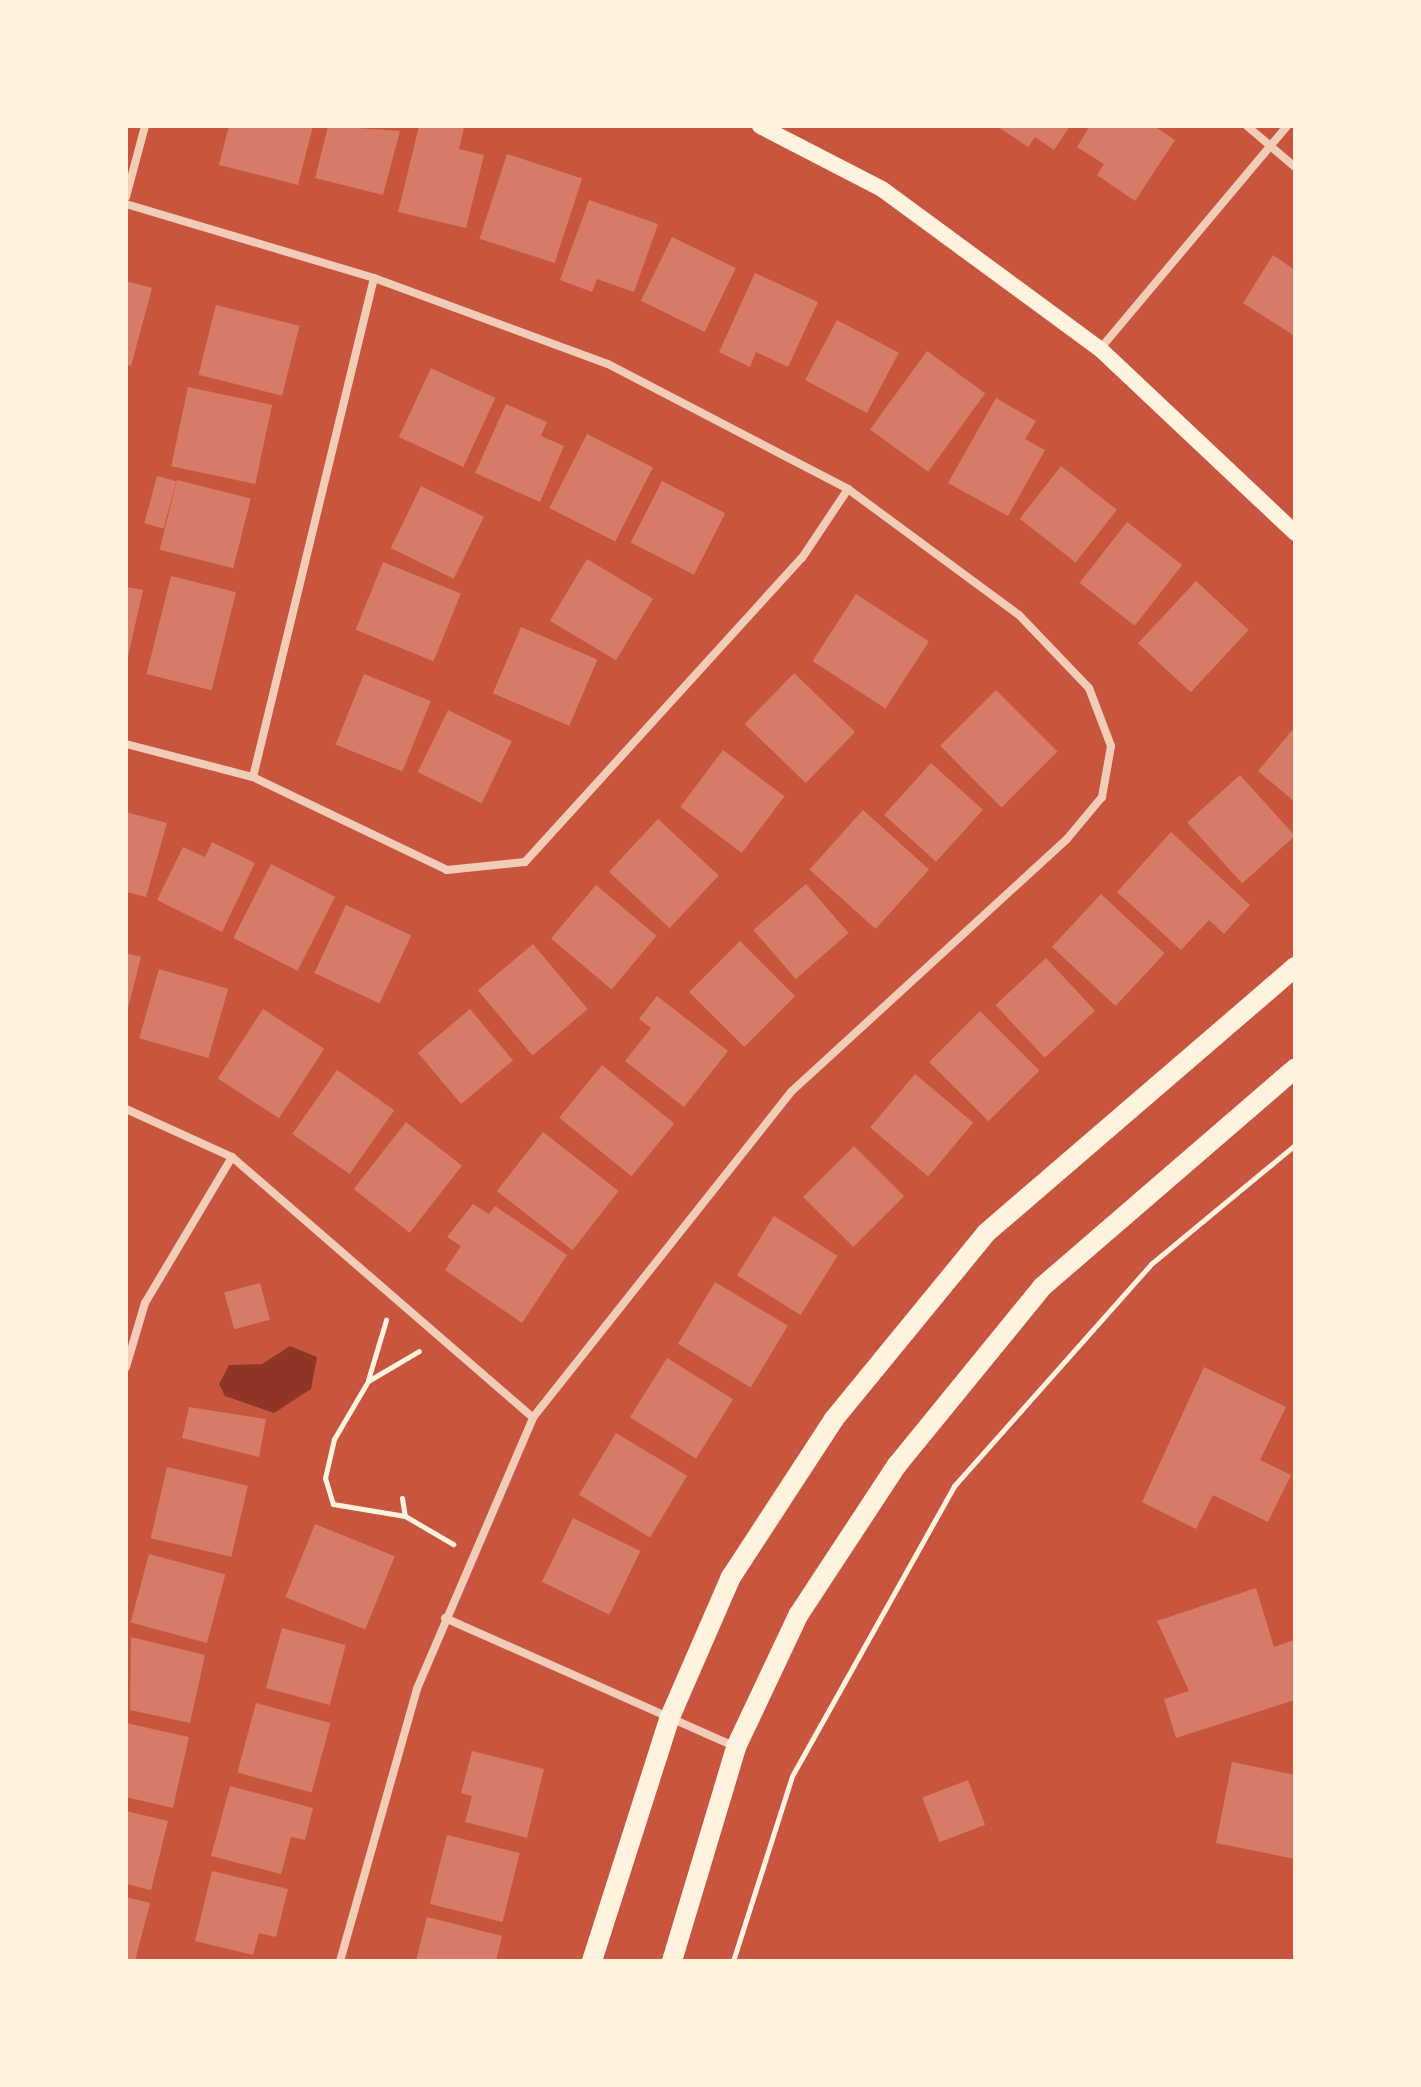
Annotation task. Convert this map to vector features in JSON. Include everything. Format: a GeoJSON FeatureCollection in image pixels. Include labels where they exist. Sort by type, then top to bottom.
{"type":"FeatureCollection","features":[{"type":"Feature","properties":{"kind":"main road"},"geometry":{"type":"LineString","coordinates":[[760,126],[882,189],[1100,349],[1295,533]]}},
{"type":"Feature","properties":{"kind":"main road"},"geometry":{"type":"LineString","coordinates":[[592,1961],[670,1717],[731,1577],[834,1419],[986,1233],[1295,967]]}},
{"type":"Feature","properties":{"kind":"main road"},"geometry":{"type":"LineString","coordinates":[[672,1961],[736,1747],[799,1614],[897,1465],[1042,1287],[1295,1069]]}},
{"type":"Feature","properties":{"kind":"street"},"geometry":{"type":"LineString","coordinates":[[126,197],[145,126]]}},
{"type":"Feature","properties":{"kind":"street"},"geometry":{"type":"LineString","coordinates":[[1247,126],[1295,167]]}},
{"type":"Feature","properties":{"kind":"street"},"geometry":{"type":"LineString","coordinates":[[1100,349],[1287,126]]}},
{"type":"Feature","properties":{"kind":"street"},"geometry":{"type":"LineString","coordinates":[[126,204],[374,278],[608,364],[848,489],[1019,615],[1089,688],[1111,746],[1102,797],[1067,839],[791,1092],[533,1418],[472,1553],[417,1689],[340,1961]]}},
{"type":"Feature","properties":{"kind":"street"},"geometry":{"type":"LineString","coordinates":[[253,777],[374,278]]}},
{"type":"Feature","properties":{"kind":"street"},"geometry":{"type":"LineString","coordinates":[[126,744],[253,777],[447,870],[525,862],[802,558],[848,489]]}},
{"type":"Feature","properties":{"kind":"street"},"geometry":{"type":"LineString","coordinates":[[126,1109],[232,1157],[533,1418]]}},
{"type":"Feature","properties":{"kind":"street"},"geometry":{"type":"LineString","coordinates":[[126,1367],[145,1303],[232,1157]]}},
{"type":"Feature","properties":{"kind":"street"},"geometry":{"type":"LineString","coordinates":[[445,1618],[736,1747]]}},
{"type":"Feature","properties":{"kind":"path"},"geometry":{"type":"LineString","coordinates":[[733,1961],[792,1776],[954,1486],[1151,1264],[1295,1145]]}},
{"type":"Feature","properties":{"kind":"path"},"geometry":{"type":"LineString","coordinates":[[393,1296],[368,1381],[334,1439],[325,1478],[333,1504],[405,1516],[472,1553]]}},
{"type":"Feature","properties":{"kind":"path"},"geometry":{"type":"LineString","coordinates":[[368,1381],[406,1363],[437,1335]]}},
{"type":"Feature","properties":{"kind":"path"},"geometry":{"type":"LineString","coordinates":[[402,1498],[405,1516]]}},
{"type":"Feature","properties":{"kind":"shaded area"},"geometry":{"type":"Polygon","coordinates":[[[290,1346],[317,1357],[311,1389],[274,1413],[225,1396],[219,1384],[229,1365],[262,1364],[290,1346]]]}},
{"type":"Feature","properties":{"kind":"building"},"geometry":{"type":"Polygon","coordinates":[[[229,126],[313,126],[298,185],[219,165],[229,126]]]}},
{"type":"Feature","properties":{"kind":"building"},"geometry":{"type":"Polygon","coordinates":[[[328,126],[400,131],[383,195],[315,178],[328,126]]]}},
{"type":"Feature","properties":{"kind":"building"},"geometry":{"type":"Polygon","coordinates":[[[419,126],[464,128],[459,149],[484,155],[466,228],[398,212],[419,126]]]}},
{"type":"Feature","properties":{"kind":"building"},"geometry":{"type":"Polygon","coordinates":[[[997,126],[1070,126],[1054,150],[1035,137],[1028,147],[997,126]]]}},
{"type":"Feature","properties":{"kind":"building"},"geometry":{"type":"Polygon","coordinates":[[[1090,126],[1154,126],[1175,140],[1135,201],[1097,175],[1104,164],[1077,147],[1090,126]]]}},
{"type":"Feature","properties":{"kind":"building"},"geometry":{"type":"Polygon","coordinates":[[[507,154],[582,178],[555,263],[479,239],[507,154]]]}},
{"type":"Feature","properties":{"kind":"building"},"geometry":{"type":"Polygon","coordinates":[[[589,200],[658,224],[634,292],[597,279],[592,292],[560,280],[589,200]]]}},
{"type":"Feature","properties":{"kind":"building"},"geometry":{"type":"Polygon","coordinates":[[[672,237],[736,268],[705,332],[641,301],[672,237]]]}},
{"type":"Feature","properties":{"kind":"building"},"geometry":{"type":"Polygon","coordinates":[[[1273,255],[1295,270],[1295,336],[1243,303],[1273,255]]]}},
{"type":"Feature","properties":{"kind":"building"},"geometry":{"type":"Polygon","coordinates":[[[755,273],[818,302],[788,367],[756,352],[750,367],[719,352],[755,273]]]}},
{"type":"Feature","properties":{"kind":"building"},"geometry":{"type":"Polygon","coordinates":[[[126,281],[152,288],[131,366],[126,364],[126,281]]]}},
{"type":"Feature","properties":{"kind":"building"},"geometry":{"type":"Polygon","coordinates":[[[216,305],[299,326],[282,396],[199,375],[216,305]]]}},
{"type":"Feature","properties":{"kind":"building"},"geometry":{"type":"Polygon","coordinates":[[[837,320],[899,353],[867,413],[805,380],[837,320]]]}},
{"type":"Feature","properties":{"kind":"building"},"geometry":{"type":"Polygon","coordinates":[[[927,351],[985,393],[928,472],[870,429],[927,351]]]}},
{"type":"Feature","properties":{"kind":"building"},"geometry":{"type":"Polygon","coordinates":[[[431,368],[495,398],[463,467],[399,437],[431,368]]]}},
{"type":"Feature","properties":{"kind":"building"},"geometry":{"type":"Polygon","coordinates":[[[188,387],[272,405],[255,484],[171,466],[188,387]]]}},
{"type":"Feature","properties":{"kind":"building"},"geometry":{"type":"Polygon","coordinates":[[[996,398],[1036,421],[1025,439],[1045,450],[1008,516],[948,483],[996,398]]]}},
{"type":"Feature","properties":{"kind":"building"},"geometry":{"type":"Polygon","coordinates":[[[506,404],[547,422],[541,436],[564,446],[540,502],[475,473],[506,404]]]}},
{"type":"Feature","properties":{"kind":"building"},"geometry":{"type":"Polygon","coordinates":[[[587,434],[653,468],[615,542],[549,508],[587,434]]]}},
{"type":"Feature","properties":{"kind":"building"},"geometry":{"type":"Polygon","coordinates":[[[1061,466],[1117,510],[1076,563],[1020,519],[1061,466]]]}},
{"type":"Feature","properties":{"kind":"building"},"geometry":{"type":"Polygon","coordinates":[[[157,476],[176,481],[164,529],[144,523],[157,476]]]}},
{"type":"Feature","properties":{"kind":"building"},"geometry":{"type":"Polygon","coordinates":[[[177,480],[251,498],[233,568],[160,550],[177,480]]]}},
{"type":"Feature","properties":{"kind":"building"},"geometry":{"type":"Polygon","coordinates":[[[662,481],[725,513],[694,575],[631,542],[662,481]]]}},
{"type":"Feature","properties":{"kind":"building"},"geometry":{"type":"Polygon","coordinates":[[[421,486],[484,517],[454,579],[391,548],[421,486]]]}},
{"type":"Feature","properties":{"kind":"building"},"geometry":{"type":"Polygon","coordinates":[[[1127,522],[1182,565],[1135,626],[1080,583],[1127,522]]]}},
{"type":"Feature","properties":{"kind":"building"},"geometry":{"type":"Polygon","coordinates":[[[587,559],[653,599],[616,660],[550,621],[587,559]]]}},
{"type":"Feature","properties":{"kind":"building"},"geometry":{"type":"Polygon","coordinates":[[[383,562],[461,593],[434,661],[356,630],[383,562]]]}},
{"type":"Feature","properties":{"kind":"building"},"geometry":{"type":"Polygon","coordinates":[[[171,576],[236,592],[212,690],[147,674],[171,576]]]}},
{"type":"Feature","properties":{"kind":"building"},"geometry":{"type":"Polygon","coordinates":[[[1196,581],[1249,630],[1191,692],[1138,643],[1196,581]]]}},
{"type":"Feature","properties":{"kind":"building"},"geometry":{"type":"Polygon","coordinates":[[[126,587],[143,590],[127,661],[126,661],[126,587]]]}},
{"type":"Feature","properties":{"kind":"building"},"geometry":{"type":"Polygon","coordinates":[[[856,594],[929,641],[885,708],[812,661],[856,594]]]}},
{"type":"Feature","properties":{"kind":"building"},"geometry":{"type":"Polygon","coordinates":[[[521,627],[597,659],[569,726],[493,693],[521,627]]]}},
{"type":"Feature","properties":{"kind":"building"},"geometry":{"type":"Polygon","coordinates":[[[794,673],[855,732],[806,783],[745,724],[794,673]]]}},
{"type":"Feature","properties":{"kind":"building"},"geometry":{"type":"Polygon","coordinates":[[[364,674],[431,701],[402,771],[336,744],[364,674]]]}},
{"type":"Feature","properties":{"kind":"building"},"geometry":{"type":"Polygon","coordinates":[[[996,690],[1058,752],[1002,807],[940,746],[996,690]]]}},
{"type":"Feature","properties":{"kind":"building"},"geometry":{"type":"Polygon","coordinates":[[[448,710],[512,741],[482,803],[418,772],[448,710]]]}},
{"type":"Feature","properties":{"kind":"building"},"geometry":{"type":"Polygon","coordinates":[[[1295,727],[1295,802],[1258,771],[1295,727]]]}},
{"type":"Feature","properties":{"kind":"building"},"geometry":{"type":"Polygon","coordinates":[[[723,750],[784,796],[742,853],[680,807],[723,750]]]}},
{"type":"Feature","properties":{"kind":"building"},"geometry":{"type":"Polygon","coordinates":[[[931,763],[983,810],[936,862],[884,815],[931,763]]]}},
{"type":"Feature","properties":{"kind":"building"},"geometry":{"type":"Polygon","coordinates":[[[1240,775],[1295,836],[1242,883],[1187,823],[1240,775]]]}},
{"type":"Feature","properties":{"kind":"building"},"geometry":{"type":"Polygon","coordinates":[[[863,810],[929,870],[876,929],[809,869],[863,810]]]}},
{"type":"Feature","properties":{"kind":"building"},"geometry":{"type":"Polygon","coordinates":[[[126,812],[167,823],[146,897],[126,892],[126,812]]]}},
{"type":"Feature","properties":{"kind":"building"},"geometry":{"type":"Polygon","coordinates":[[[658,819],[719,876],[670,928],[609,872],[658,819]]]}},
{"type":"Feature","properties":{"kind":"building"},"geometry":{"type":"Polygon","coordinates":[[[1171,832],[1250,905],[1224,934],[1209,920],[1181,950],[1117,892],[1171,832]]]}},
{"type":"Feature","properties":{"kind":"building"},"geometry":{"type":"Polygon","coordinates":[[[212,842],[255,863],[222,932],[157,900],[183,847],[205,857],[212,842]]]}},
{"type":"Feature","properties":{"kind":"building"},"geometry":{"type":"Polygon","coordinates":[[[271,864],[335,897],[297,971],[233,938],[271,864]]]}},
{"type":"Feature","properties":{"kind":"building"},"geometry":{"type":"Polygon","coordinates":[[[806,884],[849,933],[796,979],[753,930],[806,884]]]}},
{"type":"Feature","properties":{"kind":"building"},"geometry":{"type":"Polygon","coordinates":[[[596,885],[657,936],[612,989],[551,939],[596,885]]]}},
{"type":"Feature","properties":{"kind":"building"},"geometry":{"type":"Polygon","coordinates":[[[1101,894],[1165,953],[1116,1006],[1052,947],[1101,894]]]}},
{"type":"Feature","properties":{"kind":"building"},"geometry":{"type":"Polygon","coordinates":[[[346,905],[411,935],[380,1003],[314,973],[346,905]]]}},
{"type":"Feature","properties":{"kind":"building"},"geometry":{"type":"Polygon","coordinates":[[[740,941],[795,996],[744,1047],[689,992],[740,941]]]}},
{"type":"Feature","properties":{"kind":"building"},"geometry":{"type":"Polygon","coordinates":[[[533,944],[588,1009],[532,1055],[478,990],[533,944]]]}},
{"type":"Feature","properties":{"kind":"building"},"geometry":{"type":"Polygon","coordinates":[[[126,953],[141,957],[127,1012],[126,1012],[126,953]]]}},
{"type":"Feature","properties":{"kind":"building"},"geometry":{"type":"Polygon","coordinates":[[[1046,958],[1095,1011],[1045,1058],[996,1005],[1046,958]]]}},
{"type":"Feature","properties":{"kind":"building"},"geometry":{"type":"Polygon","coordinates":[[[159,969],[228,989],[208,1058],[139,1038],[159,969]]]}},
{"type":"Feature","properties":{"kind":"building"},"geometry":{"type":"Polygon","coordinates":[[[657,996],[728,1051],[684,1107],[625,1061],[651,1028],[639,1019],[657,996]]]}},
{"type":"Feature","properties":{"kind":"building"},"geometry":{"type":"Polygon","coordinates":[[[263,1009],[324,1049],[279,1118],[218,1079],[263,1009]]]}},
{"type":"Feature","properties":{"kind":"building"},"geometry":{"type":"Polygon","coordinates":[[[470,1009],[513,1060],[461,1104],[418,1053],[470,1009]]]}},
{"type":"Feature","properties":{"kind":"building"},"geometry":{"type":"Polygon","coordinates":[[[980,1011],[1039,1070],[988,1121],[929,1062],[980,1011]]]}},
{"type":"Feature","properties":{"kind":"building"},"geometry":{"type":"Polygon","coordinates":[[[602,1065],[674,1124],[631,1176],[559,1118],[602,1065]]]}},
{"type":"Feature","properties":{"kind":"building"},"geometry":{"type":"Polygon","coordinates":[[[337,1070],[394,1110],[350,1174],[292,1134],[337,1070]]]}},
{"type":"Feature","properties":{"kind":"building"},"geometry":{"type":"Polygon","coordinates":[[[915,1074],[973,1123],[928,1176],[870,1128],[915,1074]]]}},
{"type":"Feature","properties":{"kind":"building"},"geometry":{"type":"Polygon","coordinates":[[[406,1122],[462,1166],[410,1233],[354,1189],[406,1122]]]}},
{"type":"Feature","properties":{"kind":"building"},"geometry":{"type":"Polygon","coordinates":[[[543,1132],[619,1191],[572,1250],[497,1191],[543,1132]]]}},
{"type":"Feature","properties":{"kind":"building"},"geometry":{"type":"Polygon","coordinates":[[[854,1146],[904,1196],[853,1247],[803,1197],[854,1146]]]}},
{"type":"Feature","properties":{"kind":"building"},"geometry":{"type":"Polygon","coordinates":[[[473,1204],[489,1214],[495,1206],[567,1255],[522,1323],[445,1270],[461,1246],[447,1237],[473,1204]]]}},
{"type":"Feature","properties":{"kind":"building"},"geometry":{"type":"Polygon","coordinates":[[[774,1216],[838,1256],[801,1315],[737,1275],[774,1216]]]}},
{"type":"Feature","properties":{"kind":"building"},"geometry":{"type":"Polygon","coordinates":[[[715,1282],[788,1326],[751,1387],[678,1344],[715,1282]]]}},
{"type":"Feature","properties":{"kind":"building"},"geometry":{"type":"Polygon","coordinates":[[[260,1283],[270,1320],[234,1329],[224,1293],[260,1283]]]}},
{"type":"Feature","properties":{"kind":"building"},"geometry":{"type":"Polygon","coordinates":[[[667,1358],[733,1399],[696,1459],[630,1417],[667,1358]]]}},
{"type":"Feature","properties":{"kind":"building"},"geometry":{"type":"Polygon","coordinates":[[[1204,1367],[1286,1407],[1260,1460],[1291,1475],[1268,1522],[1213,1495],[1196,1529],[1142,1502],[1204,1367]]]}},
{"type":"Feature","properties":{"kind":"building"},"geometry":{"type":"Polygon","coordinates":[[[189,1407],[266,1419],[259,1457],[182,1438],[189,1407]]]}},
{"type":"Feature","properties":{"kind":"building"},"geometry":{"type":"Polygon","coordinates":[[[616,1433],[687,1476],[650,1537],[579,1495],[616,1433]]]}},
{"type":"Feature","properties":{"kind":"building"},"geometry":{"type":"Polygon","coordinates":[[[167,1467],[248,1486],[231,1557],[151,1538],[167,1467]]]}},
{"type":"Feature","properties":{"kind":"building"},"geometry":{"type":"Polygon","coordinates":[[[573,1518],[640,1551],[609,1615],[542,1582],[573,1518]]]}},
{"type":"Feature","properties":{"kind":"building"},"geometry":{"type":"Polygon","coordinates":[[[315,1524],[395,1556],[365,1629],[285,1597],[315,1524]]]}},
{"type":"Feature","properties":{"kind":"building"},"geometry":{"type":"Polygon","coordinates":[[[149,1554],[225,1574],[207,1643],[131,1623],[149,1554]]]}},
{"type":"Feature","properties":{"kind":"building"},"geometry":{"type":"Polygon","coordinates":[[[1256,1588],[1274,1647],[1294,1640],[1295,1700],[1176,1738],[1164,1699],[1189,1691],[1157,1621],[1256,1588]]]}},
{"type":"Feature","properties":{"kind":"building"},"geometry":{"type":"Polygon","coordinates":[[[282,1628],[346,1645],[330,1705],[266,1688],[282,1628]]]}},
{"type":"Feature","properties":{"kind":"building"},"geometry":{"type":"Polygon","coordinates":[[[131,1637],[205,1655],[190,1723],[130,1710],[131,1637]]]}},
{"type":"Feature","properties":{"kind":"building"},"geometry":{"type":"Polygon","coordinates":[[[256,1703],[330,1723],[312,1792],[237,1773],[256,1703]]]}},
{"type":"Feature","properties":{"kind":"building"},"geometry":{"type":"Polygon","coordinates":[[[126,1723],[189,1737],[173,1808],[126,1797],[126,1723]]]}},
{"type":"Feature","properties":{"kind":"building"},"geometry":{"type":"Polygon","coordinates":[[[472,1751],[544,1769],[527,1838],[465,1822],[472,1796],[461,1793],[472,1751]]]}},
{"type":"Feature","properties":{"kind":"building"},"geometry":{"type":"Polygon","coordinates":[[[1232,1762],[1295,1775],[1295,1859],[1216,1843],[1232,1762]]]}},
{"type":"Feature","properties":{"kind":"building"},"geometry":{"type":"Polygon","coordinates":[[[968,1780],[985,1825],[939,1842],[922,1798],[968,1780]]]}},
{"type":"Feature","properties":{"kind":"building"},"geometry":{"type":"Polygon","coordinates":[[[230,1786],[313,1808],[305,1840],[291,1837],[281,1874],[211,1856],[230,1786]]]}},
{"type":"Feature","properties":{"kind":"building"},"geometry":{"type":"Polygon","coordinates":[[[126,1811],[168,1821],[151,1890],[126,1884],[126,1811]]]}},
{"type":"Feature","properties":{"kind":"building"},"geometry":{"type":"Polygon","coordinates":[[[447,1835],[520,1853],[503,1922],[430,1904],[447,1835]]]}},
{"type":"Feature","properties":{"kind":"building"},"geometry":{"type":"Polygon","coordinates":[[[212,1871],[288,1889],[276,1937],[259,1933],[253,1955],[195,1941],[212,1871]]]}},
{"type":"Feature","properties":{"kind":"building"},"geometry":{"type":"Polygon","coordinates":[[[126,1897],[150,1903],[135,1961],[126,1961],[126,1897]]]}},
{"type":"Feature","properties":{"kind":"building"},"geometry":{"type":"Polygon","coordinates":[[[427,1917],[502,1936],[496,1961],[416,1961],[427,1917]]]}}]}
